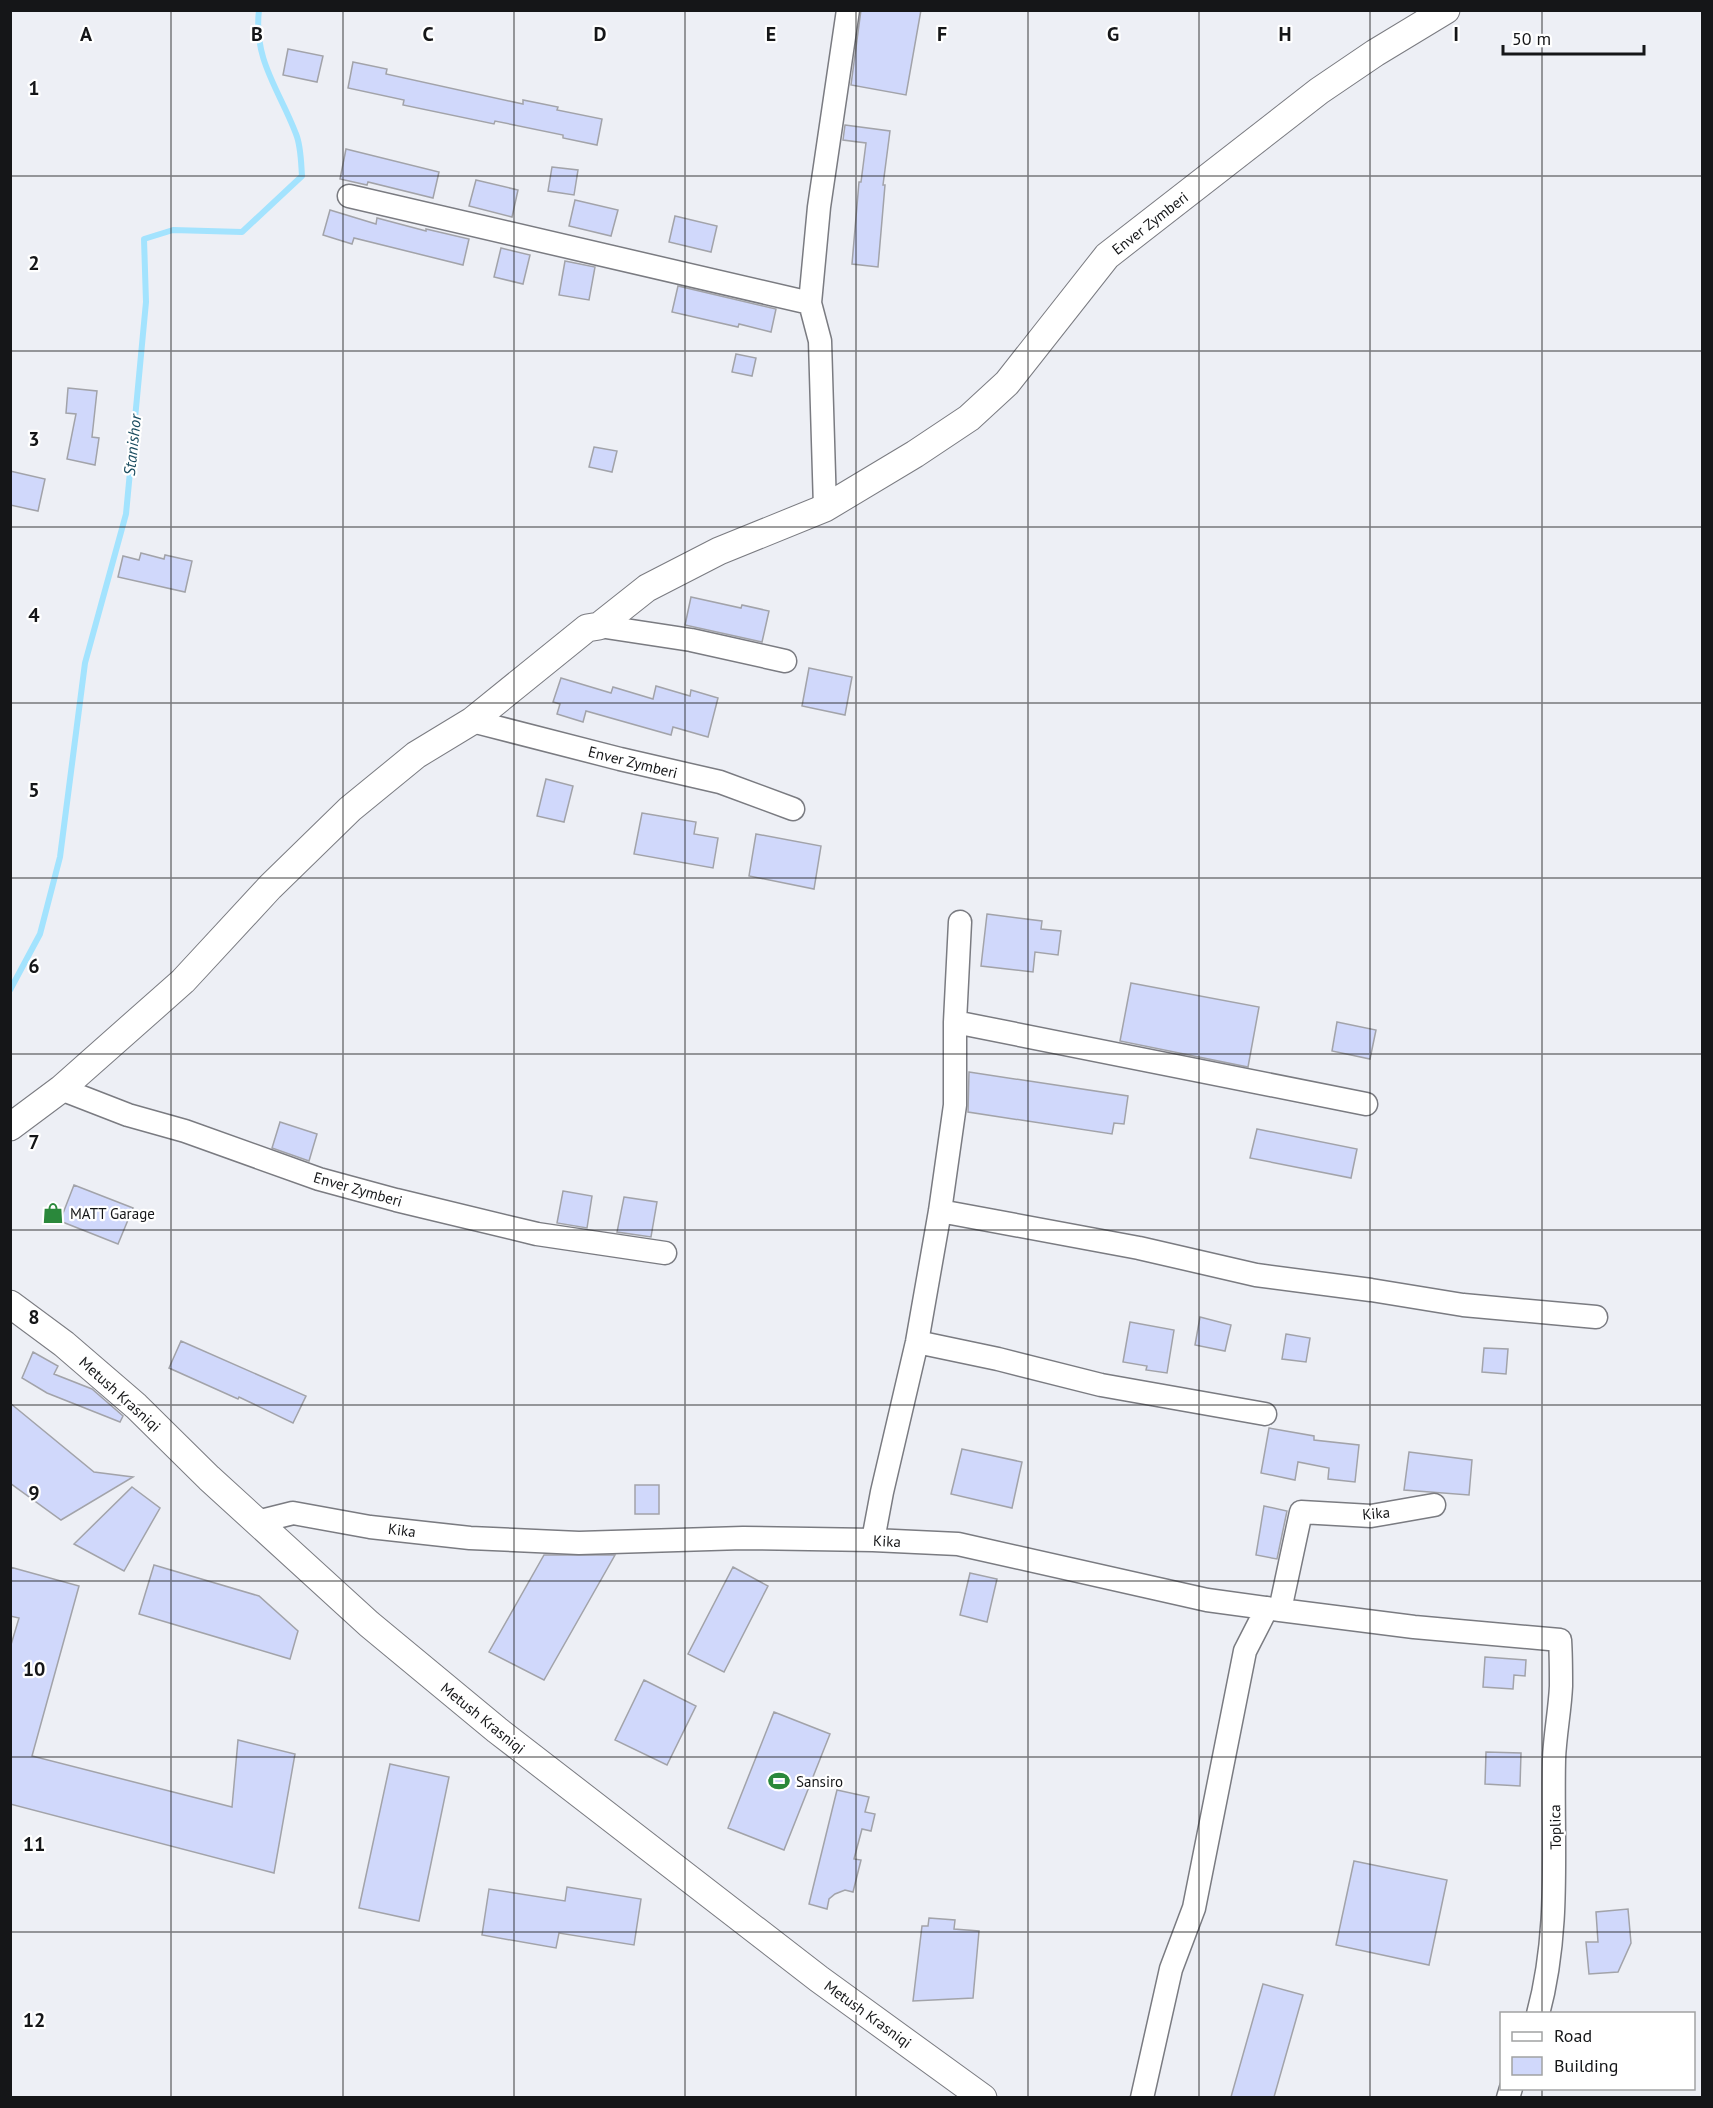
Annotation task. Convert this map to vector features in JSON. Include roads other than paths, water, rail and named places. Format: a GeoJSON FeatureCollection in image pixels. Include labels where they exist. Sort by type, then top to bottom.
{"type":"FeatureCollection","features":[{"type":"Feature","properties":{"kind":"street"},"geometry":{"type":"LineString","coordinates":[[825,508],[820,340],[810,303],[819,207],[848,10]]}},
{"type":"Feature","properties":{"kind":"street","name":"Enver Zymberi"},"geometry":{"type":"LineString","coordinates":[[10,1127],[61,1089],[183,981],[270,887],[350,809],[416,755],[472,721],[587,628],[599,626],[647,588],[719,551],[825,508],[915,454],[969,418],[1007,383],[1107,256],[1319,91],[1375,53],[1446,10]]}},
{"type":"Feature","properties":{"kind":"street"},"geometry":{"type":"LineString","coordinates":[[349,196],[810,303]]}},
{"type":"Feature","properties":{"kind":"street"},"geometry":{"type":"LineString","coordinates":[[599,626],[691,640],[785,661]]}},
{"type":"Feature","properties":{"kind":"street","name":"Enver Zymberi"},"geometry":{"type":"LineString","coordinates":[[472,721],[720,782],[792,810]]}},
{"type":"Feature","properties":{"kind":"street"},"geometry":{"type":"LineString","coordinates":[[873,1540],[884,1481],[917,1342],[956,1105],[955,1022],[960,922]]}},
{"type":"Feature","properties":{"kind":"street"},"geometry":{"type":"LineString","coordinates":[[955,1022],[1366,1104]]}},
{"type":"Feature","properties":{"kind":"street","name":"Enver Zymberi"},"geometry":{"type":"LineString","coordinates":[[61,1089],[319,1179],[537,1234],[664,1254]]}},
{"type":"Feature","properties":{"kind":"street"},"geometry":{"type":"LineString","coordinates":[[940,1211],[1138,1248],[1256,1275],[1462,1305],[1596,1317]]}},
{"type":"Feature","properties":{"kind":"street","name":"Metush Krasniqi"},"geometry":{"type":"LineString","coordinates":[[10,1304],[64,1344],[136,1406],[257,1522],[369,1624],[496,1730],[819,1979],[982,2097]]}},
{"type":"Feature","properties":{"kind":"street"},"geometry":{"type":"LineString","coordinates":[[917,1342],[998,1359],[1101,1385],[1265,1414]]}},
{"type":"Feature","properties":{"kind":"street","name":"Kika"},"geometry":{"type":"LineString","coordinates":[[257,1522],[292,1513],[370,1527],[470,1539],[579,1543],[743,1538],[958,1544],[1164,1591],[1273,1609],[1301,1512],[1371,1516],[1434,1505]]}},
{"type":"Feature","properties":{"kind":"street"},"geometry":{"type":"LineString","coordinates":[[1142,2097],[1171,1969],[1194,1908],[1245,1651],[1273,1609]]}},
{"type":"Feature","properties":{"kind":"street","name":"Toplica"},"geometry":{"type":"LineString","coordinates":[[1273,1609],[1414,1627],[1560,1640],[1561,1686],[1554,1758],[1556,1854],[1552,1940],[1545,1988],[1538,2012]]}},
{"type":"Feature","properties":{"kind":"waterway","name":"Stanishor"},"geometry":{"type":"LineString","coordinates":[[10,990],[40,934],[60,857],[85,663],[126,514],[146,302],[144,239],[173,230],[242,232],[302,176],[298,139],[264,60],[258,28],[259,10]]}},
{"type":"Feature","properties":{"kind":"place","name":"MATT Garage"},"geometry":{"type":"Point","coordinates":[53,1213]}},
{"type":"Feature","properties":{"kind":"place","name":"Sansiro"},"geometry":{"type":"Point","coordinates":[779,1781]}}]}
